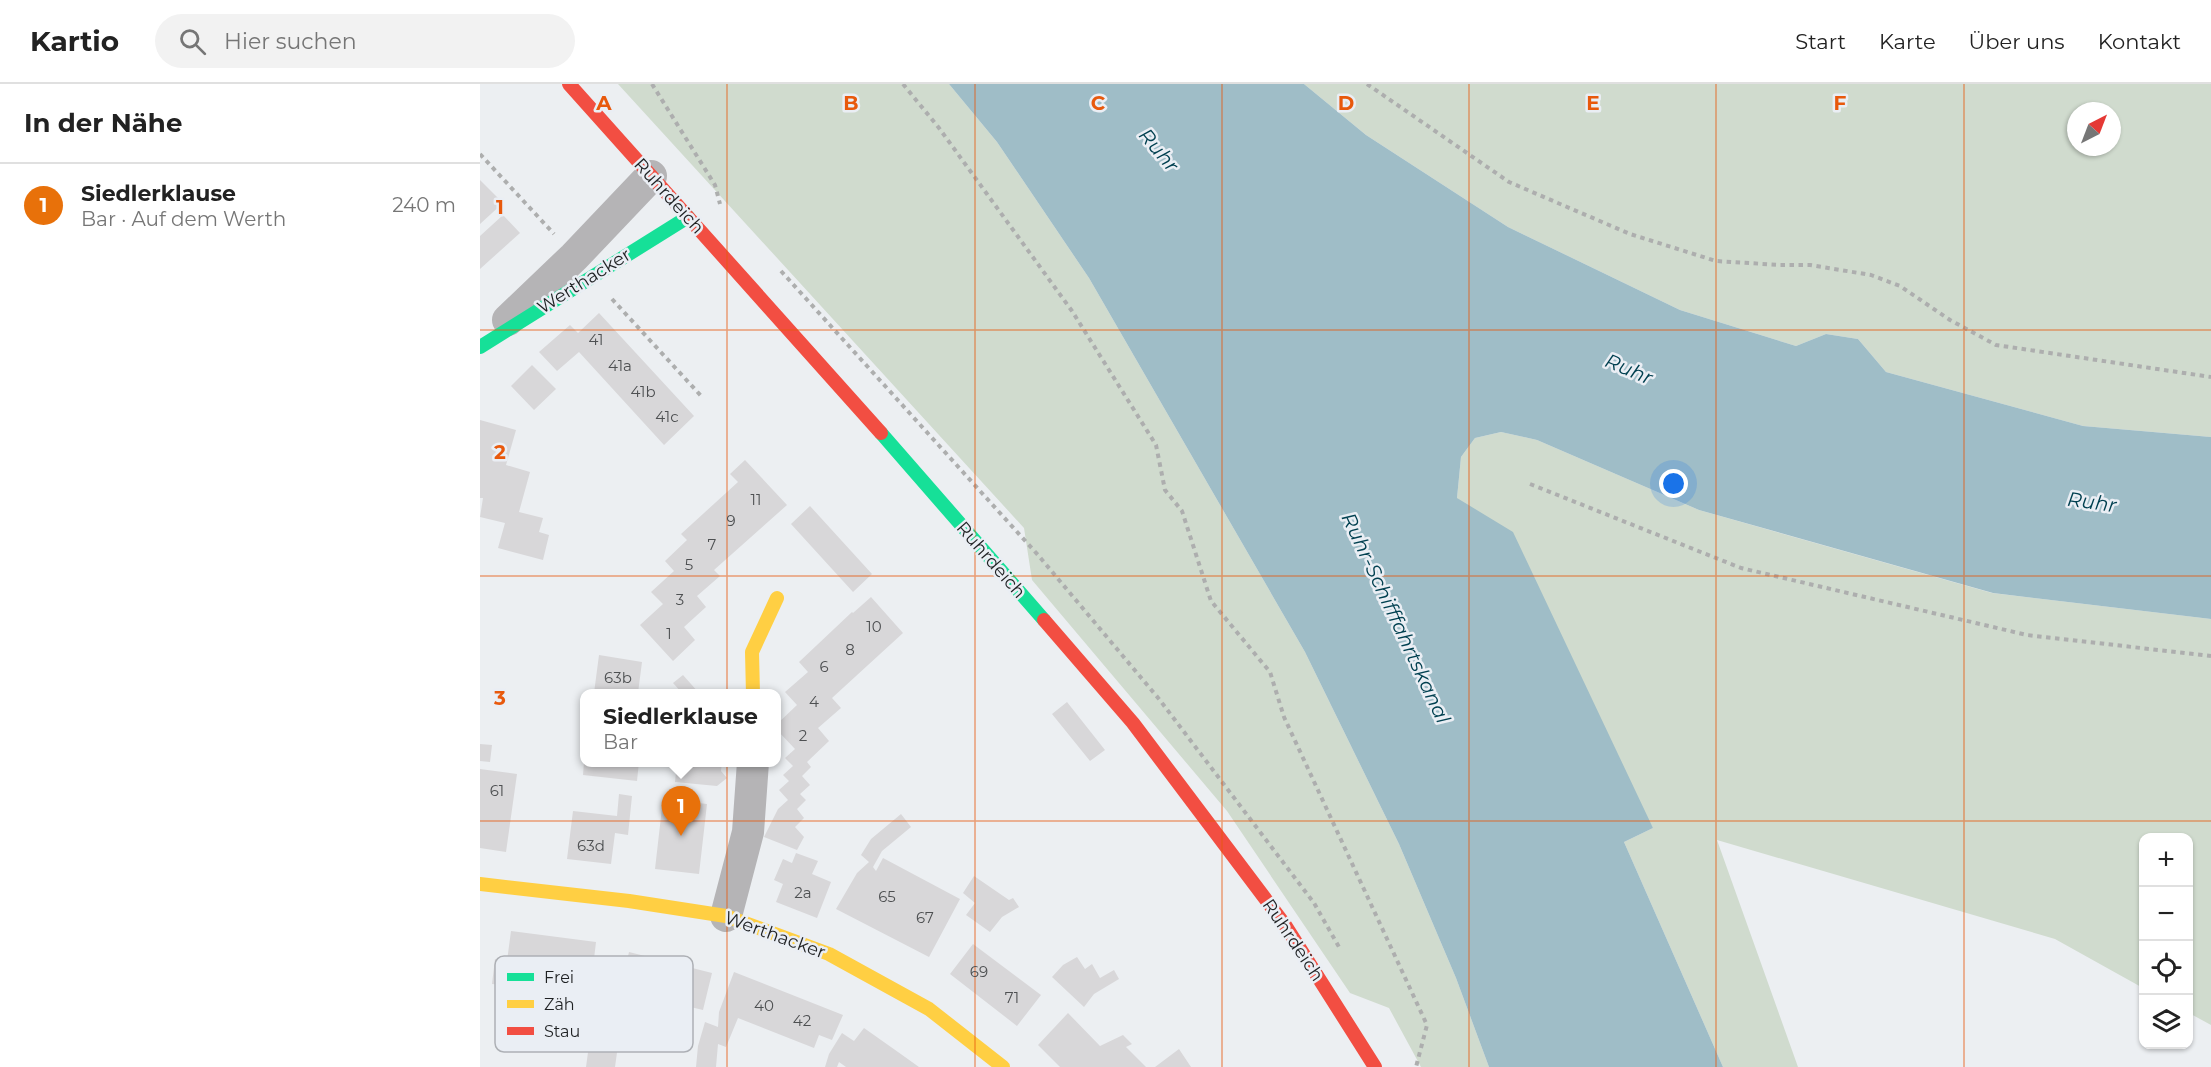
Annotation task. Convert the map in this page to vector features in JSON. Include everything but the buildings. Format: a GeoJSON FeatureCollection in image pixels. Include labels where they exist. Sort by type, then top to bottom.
{"type":"FeatureCollection","features":[{"type":"Feature","properties":{"kind":"main road","name":"Ruhrdeich"},"geometry":{"type":"LineString","coordinates":[[568,84],[899,453],[1133,723],[1285,925],[1375,1067]]}},
{"type":"Feature","properties":{"kind":"main road","name":"Werthacker"},"geometry":{"type":"LineString","coordinates":[[583,266],[688,217]]}},
{"type":"Feature","properties":{"kind":"main road"},"geometry":{"type":"LineString","coordinates":[[753,689],[752,652],[777,598]]}},
{"type":"Feature","properties":{"kind":"main road","name":"Werthacker"},"geometry":{"type":"LineString","coordinates":[[480,884],[629,901],[726,916],[829,954],[929,1009],[1003,1067]]}},
{"type":"Feature","properties":{"kind":"street","name":"Werthacker"},"geometry":{"type":"LineString","coordinates":[[480,347],[583,266],[651,176]]}},
{"type":"Feature","properties":{"kind":"street"},"geometry":{"type":"LineString","coordinates":[[726,916],[748,832],[753,767]]}},
{"type":"Feature","properties":{"kind":"path"},"geometry":{"type":"LineString","coordinates":[[652,84],[715,185],[723,214]]}},
{"type":"Feature","properties":{"kind":"path"},"geometry":{"type":"LineString","coordinates":[[903,84],[939,128],[1072,311],[1156,445],[1165,490],[1182,511],[1211,601],[1270,672],[1284,717],[1427,1025],[1416,1067]]}},
{"type":"Feature","properties":{"kind":"path"},"geometry":{"type":"LineString","coordinates":[[1367,84],[1509,182],[1630,234],[1716,261],[1779,266],[1810,265],[1871,275],[1900,286],[1950,320],[1996,345],[2211,377]]}},
{"type":"Feature","properties":{"kind":"path"},"geometry":{"type":"LineString","coordinates":[[480,154],[703,398]]}},
{"type":"Feature","properties":{"kind":"path"},"geometry":{"type":"LineString","coordinates":[[1530,484],[1741,568],[2027,635],[2211,656]]}},
{"type":"Feature","properties":{"kind":"shaded area"},"geometry":{"type":"Polygon","coordinates":[[[618,84],[949,84],[997,142],[1089,278],[1305,652],[1399,844],[1456,978],[1489,1067],[1421,1067],[1389,1008],[1350,993],[1227,811],[1032,580],[1024,528],[618,84]]]}},
{"type":"Feature","properties":{"kind":"shaded area"},"geometry":{"type":"Polygon","coordinates":[[[1304,84],[2211,84],[2211,437],[2083,426],[1886,372],[1858,339],[1826,334],[1796,346],[1680,310],[1508,227],[1366,135],[1304,84]]]}},
{"type":"Feature","properties":{"kind":"shaded area"},"geometry":{"type":"Polygon","coordinates":[[[1501,432],[1537,440],[1699,510],[1992,593],[2211,619],[2211,1025],[2193,1015],[2193,833],[2139,833],[2139,986],[2055,939],[1717,840],[1798,1067],[1723,1067],[1624,842],[1653,828],[1457,498],[1461,457],[1475,438],[1501,432]]]}},
{"type":"Feature","properties":{"kind":"water"},"geometry":{"type":"Polygon","coordinates":[[[949,84],[1304,84],[1366,135],[1508,227],[1680,310],[1796,346],[1826,334],[1858,339],[1886,372],[2083,426],[2211,437],[2211,619],[1993,593],[1699,510],[1537,440],[1501,432],[1475,438],[1461,457],[1457,498],[1513,532],[1653,828],[1624,842],[1723,1067],[1489,1067],[1456,978],[1399,844],[1305,652],[1089,278],[997,142],[949,84]]]}},
{"type":"Feature","properties":{"kind":"traffic: fast"},"geometry":{"type":"LineString","coordinates":[[480,347],[688,217]]}},
{"type":"Feature","properties":{"kind":"traffic: fast"},"geometry":{"type":"LineString","coordinates":[[881,433],[1044,620]]}},
{"type":"Feature","properties":{"kind":"traffic: slow"},"geometry":{"type":"LineString","coordinates":[[753,689],[752,652],[777,598]]}},
{"type":"Feature","properties":{"kind":"traffic: slow"},"geometry":{"type":"LineString","coordinates":[[480,884],[629,901],[726,916],[829,954],[929,1009],[1003,1067]]}},
{"type":"Feature","properties":{"kind":"traffic: jam"},"geometry":{"type":"LineString","coordinates":[[569,84],[881,433]]}},
{"type":"Feature","properties":{"kind":"traffic: jam"},"geometry":{"type":"LineString","coordinates":[[1044,620],[1133,723],[1285,925],[1375,1067]]}},
{"type":"Feature","properties":{"kind":"place","name":"Siedlerklause"},"geometry":{"type":"Point","coordinates":[681,836]}},
{"type":"Feature","properties":{"kind":"water label","name":"Ruhr"},"geometry":{"type":"Point","coordinates":[1159,150]}},
{"type":"Feature","properties":{"kind":"water label","name":"Ruhr"},"geometry":{"type":"Point","coordinates":[1629,369]}},
{"type":"Feature","properties":{"kind":"water label","name":"Ruhr"},"geometry":{"type":"Point","coordinates":[2092,502]}},
{"type":"Feature","properties":{"kind":"water label","name":"Ruhr-Schifffahrtskanal"},"geometry":{"type":"Point","coordinates":[1396,618]}}]}
